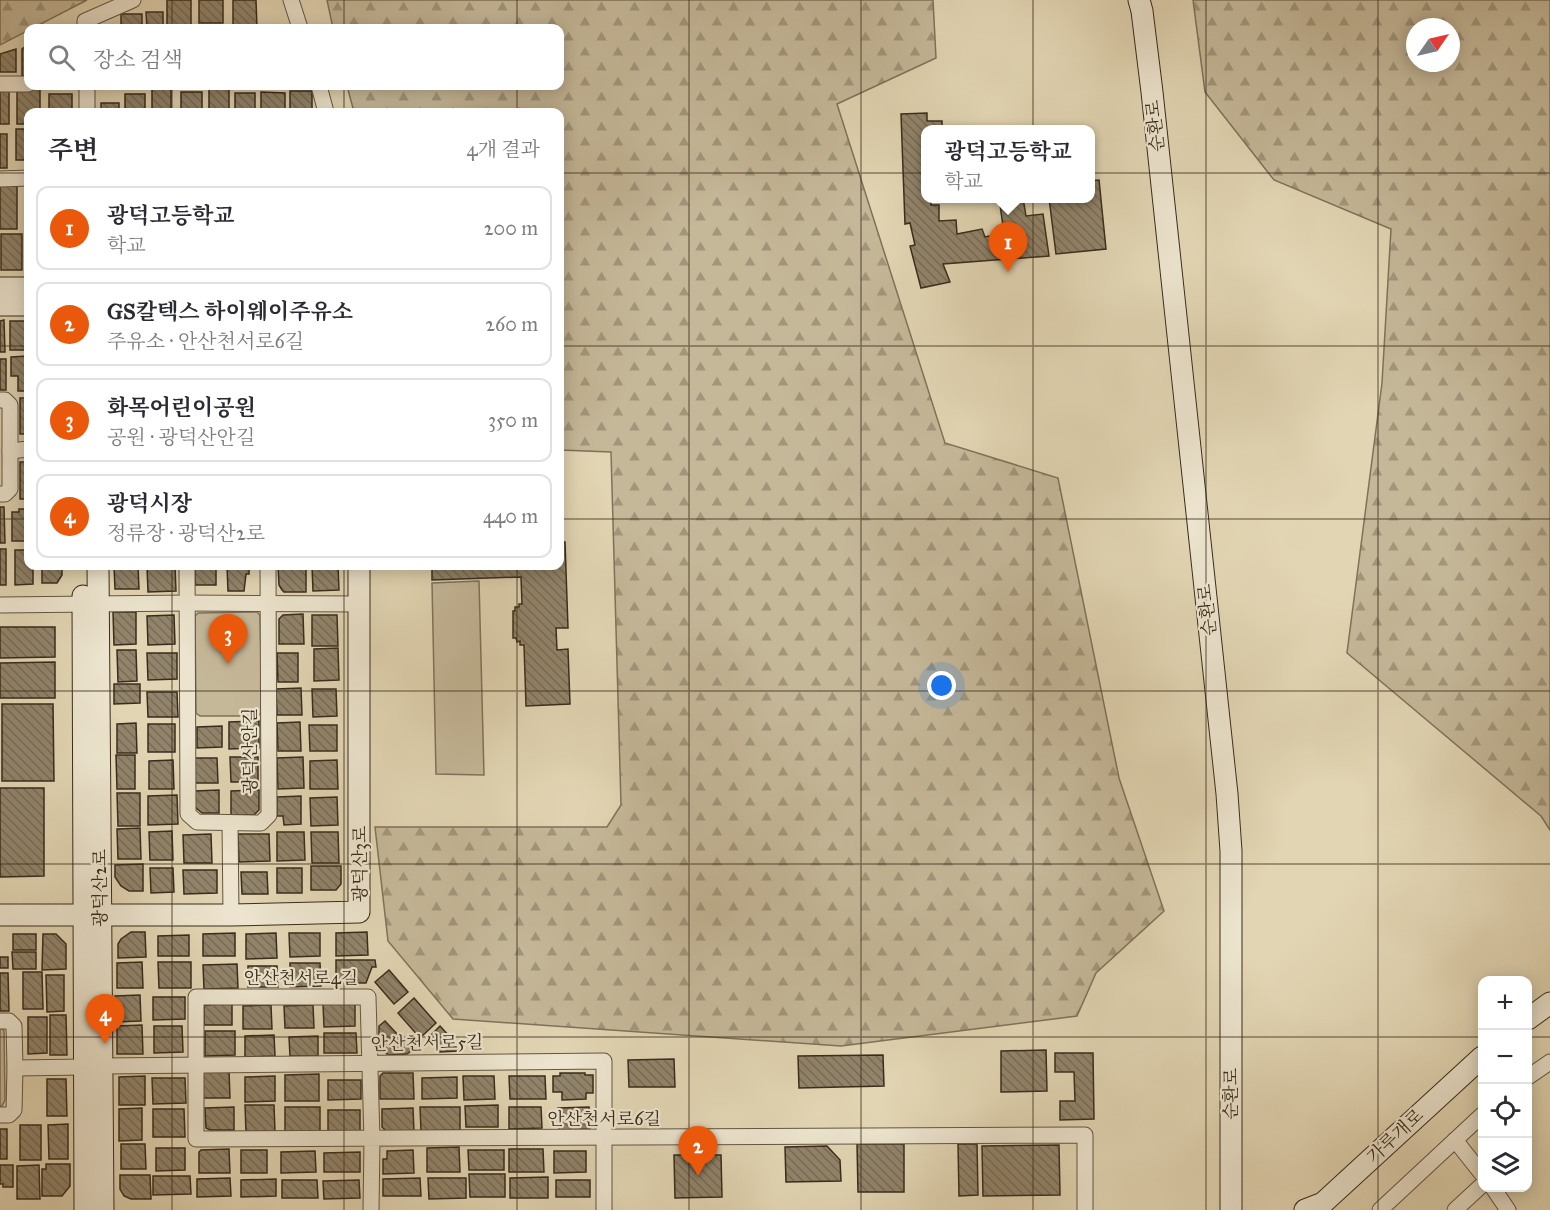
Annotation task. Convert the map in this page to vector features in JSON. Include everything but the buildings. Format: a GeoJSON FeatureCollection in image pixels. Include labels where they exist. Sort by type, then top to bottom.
{"type":"FeatureCollection","features":[{"type":"Feature","properties":{"kind":"street"},"geometry":{"type":"LineString","coordinates":[[85,24],[85,21],[133,0]]}},
{"type":"Feature","properties":{"kind":"street"},"geometry":{"type":"LineString","coordinates":[[291,0],[299,24]]}},
{"type":"Feature","properties":{"kind":"street","name":"순환로"},"geometry":{"type":"LineString","coordinates":[[1142,4],[1228,805],[1231,850],[1231,1210]]}},
{"type":"Feature","properties":{"kind":"street"},"geometry":{"type":"LineString","coordinates":[[0,84],[24,84]]}},
{"type":"Feature","properties":{"kind":"street"},"geometry":{"type":"LineString","coordinates":[[87,90],[87,108]]}},
{"type":"Feature","properties":{"kind":"street"},"geometry":{"type":"LineString","coordinates":[[320,90],[325,108]]}},
{"type":"Feature","properties":{"kind":"street"},"geometry":{"type":"LineString","coordinates":[[0,179],[24,178]]}},
{"type":"Feature","properties":{"kind":"street"},"geometry":{"type":"LineString","coordinates":[[0,288],[24,288]]}},
{"type":"Feature","properties":{"kind":"street"},"geometry":{"type":"LineString","coordinates":[[0,305],[24,305]]}},
{"type":"Feature","properties":{"kind":"street"},"geometry":{"type":"LineString","coordinates":[[0,400],[5,400],[10,405],[10,489],[5,494],[0,494]]}},
{"type":"Feature","properties":{"kind":"street"},"geometry":{"type":"LineString","coordinates":[[10,451],[24,449]]}},
{"type":"Feature","properties":{"kind":"street","name":"광덕산2로"},"geometry":{"type":"LineString","coordinates":[[84,570],[91,605]]}},
{"type":"Feature","properties":{"kind":"street","name":"광덕산2로"},"geometry":{"type":"LineString","coordinates":[[85,1210],[93,1066],[91,605],[97,570]]}},
{"type":"Feature","properties":{"kind":"street","name":"광덕산안길"},"geometry":{"type":"LineString","coordinates":[[187,570],[188,814],[197,822],[230,823],[261,823],[269,815],[268,570]]}},
{"type":"Feature","properties":{"kind":"street","name":"광덕산3로"},"geometry":{"type":"LineString","coordinates":[[0,915],[231,915],[359,912],[359,570]]}},
{"type":"Feature","properties":{"kind":"street"},"geometry":{"type":"LineString","coordinates":[[0,605],[360,604]]}},
{"type":"Feature","properties":{"kind":"street"},"geometry":{"type":"LineString","coordinates":[[230,823],[231,915]]}},
{"type":"Feature","properties":{"kind":"street","name":"안산천서로4길"},"geometry":{"type":"LineString","coordinates":[[195,1065],[196,997],[368,998],[372,1140],[371,1210]]}},
{"type":"Feature","properties":{"kind":"street"},"geometry":{"type":"LineString","coordinates":[[1532,1016],[1550,1003]]}},
{"type":"Feature","properties":{"kind":"street"},"geometry":{"type":"LineString","coordinates":[[0,1021],[9,1021],[14,1026],[15,1068],[14,1110],[9,1115],[0,1115]]}},
{"type":"Feature","properties":{"kind":"street","name":"안산천서로5길"},"geometry":{"type":"LineString","coordinates":[[15,1068],[604,1061],[604,1210]]}},
{"type":"Feature","properties":{"kind":"street","name":"가루개로"},"geometry":{"type":"LineString","coordinates":[[1315,1208],[1478,1061]]}},
{"type":"Feature","properties":{"kind":"street"},"geometry":{"type":"LineString","coordinates":[[1532,1074],[1550,1062]]}},
{"type":"Feature","properties":{"kind":"street","name":"안산천서로6길"},"geometry":{"type":"LineString","coordinates":[[195,1065],[196,1140],[1085,1135],[1085,1210]]}},
{"type":"Feature","properties":{"kind":"street","name":"광덕산2로"},"geometry":{"type":"LineString","coordinates":[[93,1066],[103,1210]]}},
{"type":"Feature","properties":{"kind":"street"},"geometry":{"type":"LineString","coordinates":[[1380,1210],[1478,1119]]}},
{"type":"Feature","properties":{"kind":"street"},"geometry":{"type":"LineString","coordinates":[[1455,1140],[1478,1169]]}},
{"type":"Feature","properties":{"kind":"street"},"geometry":{"type":"LineString","coordinates":[[1455,1210],[1478,1189]]}},
{"type":"Feature","properties":{"kind":"street"},"geometry":{"type":"LineString","coordinates":[[1496,1192],[1508,1210]]}},
{"type":"Feature","properties":{"kind":"green space"},"geometry":{"type":"Polygon","coordinates":[[[0,0],[87,0],[41,24],[24,24],[24,33],[0,45],[0,0]]]}},
{"type":"Feature","properties":{"kind":"green space"},"geometry":{"type":"Polygon","coordinates":[[[327,0],[933,0],[936,58],[837,104],[945,443],[1058,478],[1119,778],[1164,911],[1096,973],[1077,1016],[841,1046],[453,1019],[388,941],[375,827],[607,827],[621,805],[611,452],[564,450],[564,108],[353,108],[348,90],[564,90],[564,24],[332,24],[327,0]]]}},
{"type":"Feature","properties":{"kind":"green space"},"geometry":{"type":"Polygon","coordinates":[[[1193,0],[1550,0],[1550,830],[1541,816],[1347,653],[1382,383],[1391,229],[1274,180],[1205,92],[1193,0]]]}},
{"type":"Feature","properties":{"kind":"green space"},"geometry":{"type":"Polygon","coordinates":[[[479,581],[484,775],[436,774],[432,583],[479,581]]]}},
{"type":"Feature","properties":{"kind":"green space"},"geometry":{"type":"Polygon","coordinates":[[[257,612],[260,615],[262,712],[258,716],[200,716],[196,713],[195,616],[198,613],[257,612]]]}},
{"type":"Feature","properties":{"kind":"green space"},"geometry":{"type":"Polygon","coordinates":[[[0,1026],[4,1031],[5,1100],[2,1106],[0,1106],[0,1026]]]}},
{"type":"Feature","properties":{"kind":"place","name":"광덕고등학교"},"geometry":{"type":"Point","coordinates":[1008,272]}},
{"type":"Feature","properties":{"kind":"place","name":"화목어린이공원"},"geometry":{"type":"Point","coordinates":[228,664]}},
{"type":"Feature","properties":{"kind":"place","name":"광덕시장"},"geometry":{"type":"Point","coordinates":[105,1044]}},
{"type":"Feature","properties":{"kind":"place","name":"GS칼텍스 하이웨이주유소"},"geometry":{"type":"Point","coordinates":[698,1176]}}]}
